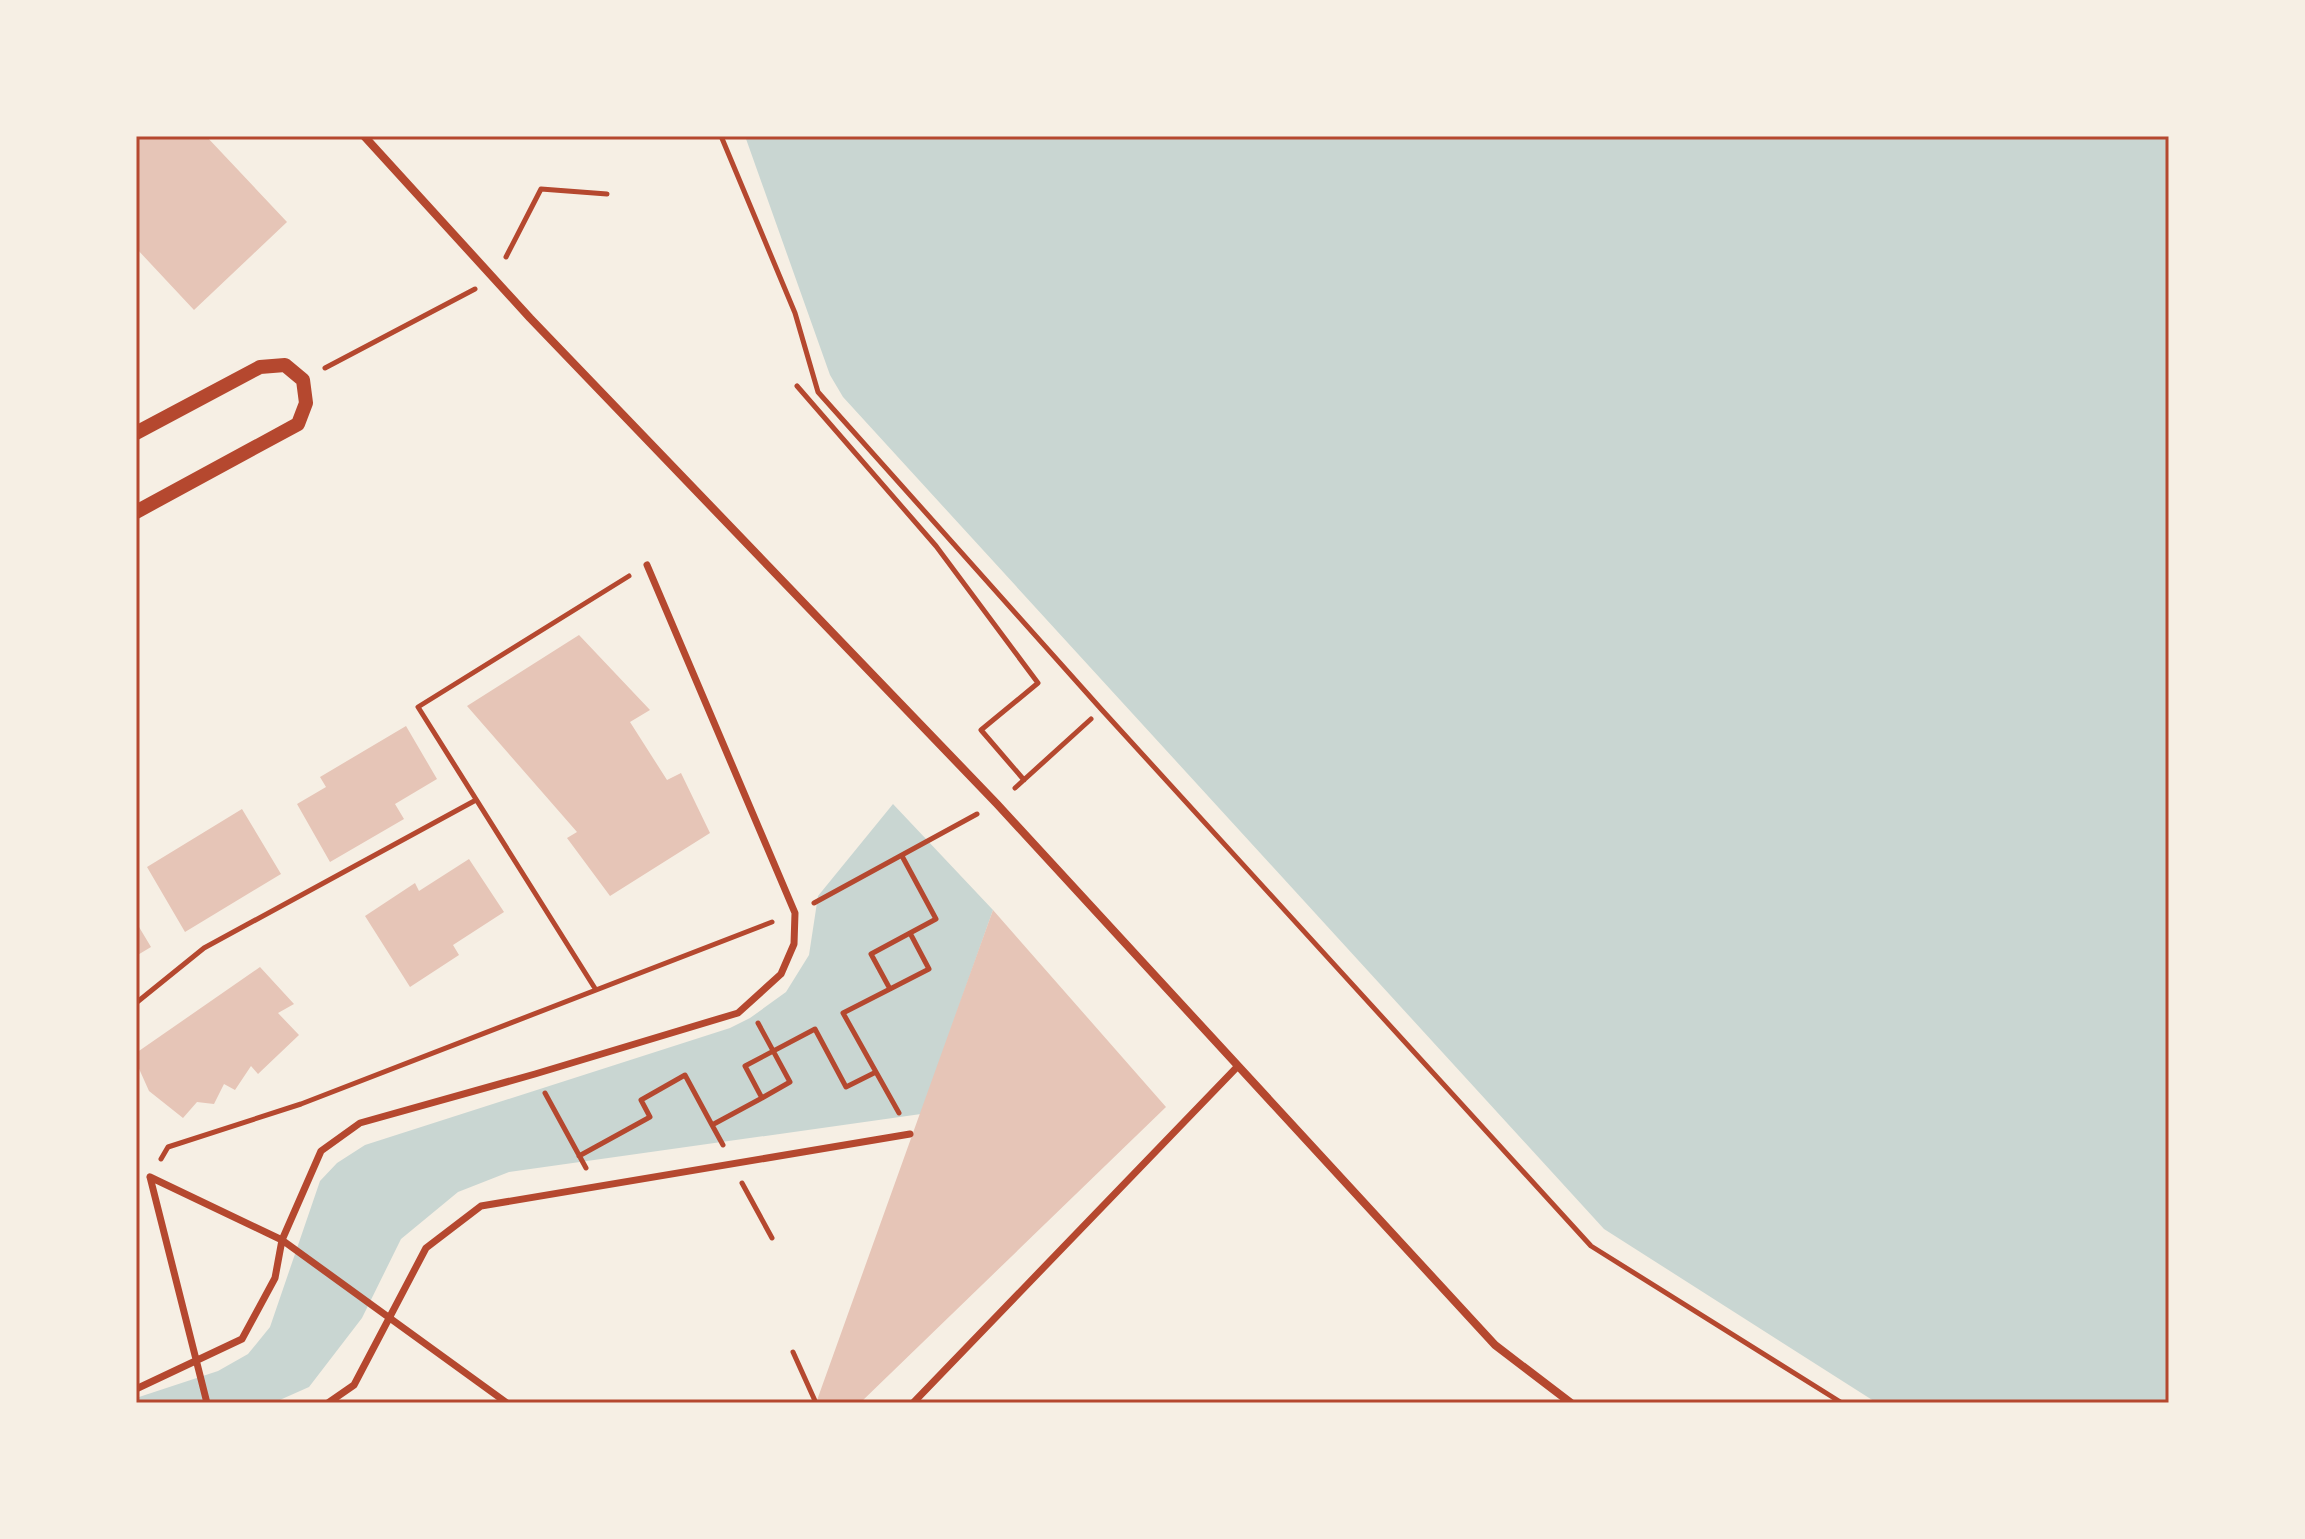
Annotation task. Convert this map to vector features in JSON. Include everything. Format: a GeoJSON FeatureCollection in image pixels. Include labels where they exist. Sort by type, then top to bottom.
{"type":"FeatureCollection","features":[{"type":"Feature","properties":{"kind":"street"},"geometry":{"type":"LineString","coordinates":[[364,136],[495,279],[997,804],[1495,1345],[1571,1403]]}},
{"type":"Feature","properties":{"kind":"street"},"geometry":{"type":"LineString","coordinates":[[136,433],[260,367],[285,365],[303,380],[306,403],[298,424],[136,512]]}},
{"type":"Feature","properties":{"kind":"street"},"geometry":{"type":"LineString","coordinates":[[136,1389],[242,1339],[275,1278],[282,1240],[321,1151],[360,1123],[738,1013],[781,974],[794,944],[795,913],[647,565]]}},
{"type":"Feature","properties":{"kind":"street"},"geometry":{"type":"LineString","coordinates":[[913,1403],[1238,1066]]}},
{"type":"Feature","properties":{"kind":"street"},"geometry":{"type":"LineString","coordinates":[[328,1403],[354,1385],[426,1248],[481,1206],[910,1134]]}},
{"type":"Feature","properties":{"kind":"street"},"geometry":{"type":"LineString","coordinates":[[150,1177],[282,1240],[507,1403]]}},
{"type":"Feature","properties":{"kind":"street"},"geometry":{"type":"LineString","coordinates":[[150,1177],[207,1403]]}},
{"type":"Feature","properties":{"kind":"path"},"geometry":{"type":"LineString","coordinates":[[721,136],[795,313],[814,383],[829,404],[1102,710],[1591,1246],[1842,1403]]}},
{"type":"Feature","properties":{"kind":"path"},"geometry":{"type":"LineString","coordinates":[[303,380],[495,279],[541,189],[607,194]]}},
{"type":"Feature","properties":{"kind":"path"},"geometry":{"type":"LineString","coordinates":[[797,386],[936,546],[1038,683],[981,730],[1024,780]]}},
{"type":"Feature","properties":{"kind":"path"},"geometry":{"type":"LineString","coordinates":[[596,990],[418,707],[647,565]]}},
{"type":"Feature","properties":{"kind":"path"},"geometry":{"type":"LineString","coordinates":[[1035,770],[1091,719]]}},
{"type":"Feature","properties":{"kind":"path"},"geometry":{"type":"LineString","coordinates":[[136,1003],[204,948],[476,800]]}},
{"type":"Feature","properties":{"kind":"path"},"geometry":{"type":"LineString","coordinates":[[150,1177],[168,1147],[301,1104],[795,913],[902,856],[941,831]]}},
{"type":"Feature","properties":{"kind":"path"},"geometry":{"type":"LineString","coordinates":[[890,989],[871,954],[936,919],[902,856]]}},
{"type":"Feature","properties":{"kind":"path"},"geometry":{"type":"LineString","coordinates":[[910,933],[929,969],[843,1013],[910,1134]]}},
{"type":"Feature","properties":{"kind":"path"},"geometry":{"type":"LineString","coordinates":[[579,1156],[650,1117],[641,1100],[685,1075],[712,1125],[790,1082],[747,1004]]}},
{"type":"Feature","properties":{"kind":"path"},"geometry":{"type":"LineString","coordinates":[[762,1098],[745,1066],[815,1029],[846,1087],[876,1072]]}},
{"type":"Feature","properties":{"kind":"path"},"geometry":{"type":"LineString","coordinates":[[535,1074],[596,1187]]}},
{"type":"Feature","properties":{"kind":"path"},"geometry":{"type":"LineString","coordinates":[[732,1164],[772,1238]]}},
{"type":"Feature","properties":{"kind":"path"},"geometry":{"type":"LineString","coordinates":[[793,1352],[816,1403]]}},
{"type":"Feature","properties":{"kind":"shaded area"},"geometry":{"type":"Polygon","coordinates":[[[745,136],[2169,136],[2169,1403],[1877,1403],[1604,1229],[843,397],[830,375],[745,136]]]}},
{"type":"Feature","properties":{"kind":"shaded area"},"geometry":{"type":"Polygon","coordinates":[[[893,804],[993,910],[921,1114],[509,1172],[458,1192],[401,1239],[362,1318],[309,1387],[273,1403],[136,1403],[136,1398],[218,1371],[248,1354],[270,1327],[320,1181],[337,1163],[365,1145],[730,1028],[750,1018],[786,992],[809,955],[818,896],[893,804]]]}},
{"type":"Feature","properties":{"kind":"building"},"geometry":{"type":"Polygon","coordinates":[[[136,136],[206,136],[287,222],[194,310],[136,248],[136,136]]]}},
{"type":"Feature","properties":{"kind":"building"},"geometry":{"type":"Polygon","coordinates":[[[579,635],[650,710],[630,722],[667,780],[681,773],[710,833],[610,896],[567,838],[577,832],[467,706],[579,635]]]}},
{"type":"Feature","properties":{"kind":"building"},"geometry":{"type":"Polygon","coordinates":[[[406,726],[437,779],[395,804],[404,819],[330,862],[297,804],[326,787],[320,777],[406,726]]]}},
{"type":"Feature","properties":{"kind":"building"},"geometry":{"type":"Polygon","coordinates":[[[242,809],[281,874],[185,932],[147,867],[242,809]]]}},
{"type":"Feature","properties":{"kind":"building"},"geometry":{"type":"Polygon","coordinates":[[[469,859],[504,912],[453,945],[459,955],[410,987],[365,916],[415,883],[419,891],[469,859]]]}},
{"type":"Feature","properties":{"kind":"building"},"geometry":{"type":"Polygon","coordinates":[[[993,910],[1166,1107],[860,1403],[816,1403],[993,910]]]}},
{"type":"Feature","properties":{"kind":"building"},"geometry":{"type":"Polygon","coordinates":[[[136,922],[151,947],[136,956],[136,922]]]}},
{"type":"Feature","properties":{"kind":"building"},"geometry":{"type":"Polygon","coordinates":[[[260,967],[294,1004],[278,1013],[299,1035],[258,1074],[251,1066],[235,1090],[224,1084],[214,1104],[197,1102],[183,1118],[149,1091],[136,1062],[136,1053],[260,967]]]}}]}
